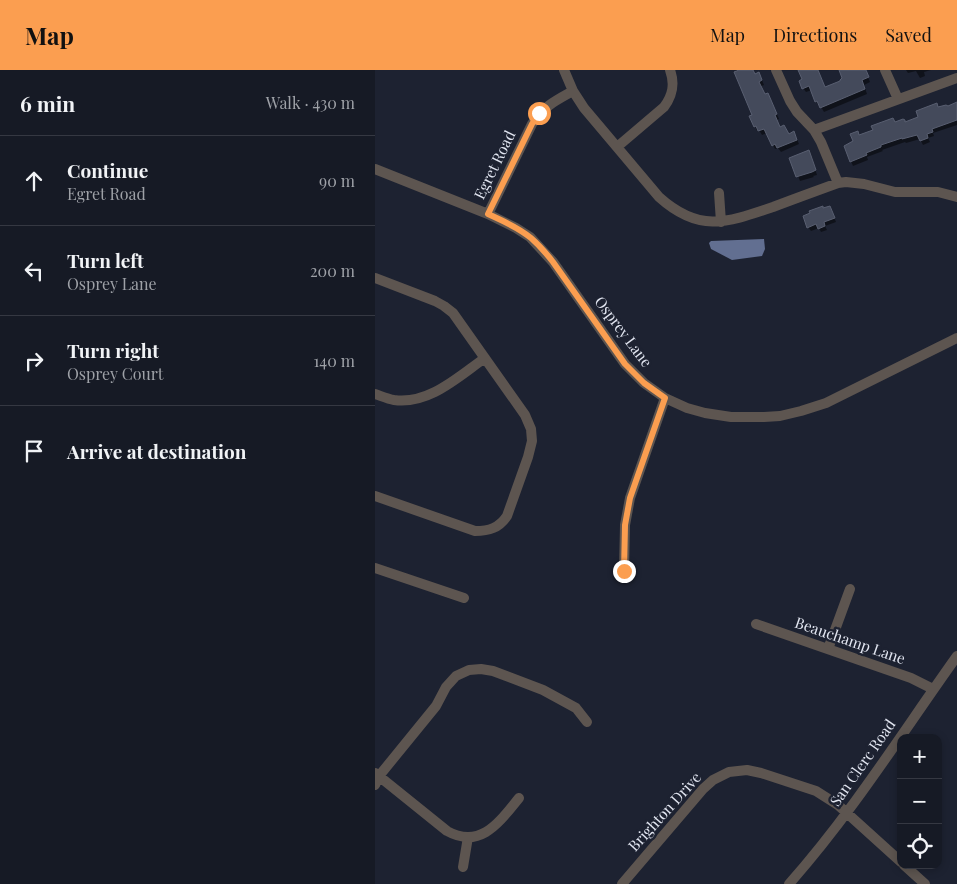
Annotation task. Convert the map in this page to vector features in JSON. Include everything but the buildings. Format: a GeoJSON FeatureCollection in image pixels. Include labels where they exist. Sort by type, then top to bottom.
{"type":"FeatureCollection","features":[{"type":"Feature","properties":{"kind":"street"},"geometry":{"type":"LineString","coordinates":[[564,70],[573,91],[585,108],[659,197],[671,208],[691,218],[704,222],[721,222],[741,218],[847,182],[864,184],[895,192],[938,192],[957,197]]}},
{"type":"Feature","properties":{"kind":"street"},"geometry":{"type":"LineString","coordinates":[[617,147],[664,107],[669,100],[673,91],[670,70]]}},
{"type":"Feature","properties":{"kind":"street"},"geometry":{"type":"LineString","coordinates":[[777,70],[790,101],[797,112],[814,130],[821,142],[838,184]]}},
{"type":"Feature","properties":{"kind":"street"},"geometry":{"type":"LineString","coordinates":[[885,70],[897,99]]}},
{"type":"Feature","properties":{"kind":"street"},"geometry":{"type":"LineString","coordinates":[[814,130],[957,78]]}},
{"type":"Feature","properties":{"kind":"street","name":"Egret Road"},"geometry":{"type":"LineString","coordinates":[[488,214],[539,113],[573,91]]}},
{"type":"Feature","properties":{"kind":"street","name":"Osprey Lane"},"geometry":{"type":"LineString","coordinates":[[375,170],[488,214],[516,228],[530,238],[543,249],[553,262],[625,364],[644,383],[665,398],[687,408],[731,417],[780,416],[801,412],[826,403],[957,338]]}},
{"type":"Feature","properties":{"kind":"street"},"geometry":{"type":"LineString","coordinates":[[719,193],[721,222]]}},
{"type":"Feature","properties":{"kind":"street"},"geometry":{"type":"LineString","coordinates":[[375,278],[435,301],[453,312],[525,415],[531,429],[532,441],[507,516],[504,521],[491,530],[475,532],[375,496]]}},
{"type":"Feature","properties":{"kind":"street"},"geometry":{"type":"LineString","coordinates":[[375,394],[393,400],[420,398],[439,390],[485,358]]}},
{"type":"Feature","properties":{"kind":"street"},"geometry":{"type":"LineString","coordinates":[[624,571],[625,525],[630,498],[665,398]]}},
{"type":"Feature","properties":{"kind":"street"},"geometry":{"type":"LineString","coordinates":[[375,568],[464,598]]}},
{"type":"Feature","properties":{"kind":"street"},"geometry":{"type":"LineString","coordinates":[[828,649],[850,589]]}},
{"type":"Feature","properties":{"kind":"street","name":"Beauchamp Lane"},"geometry":{"type":"LineString","coordinates":[[756,624],[911,678],[933,689]]}},
{"type":"Feature","properties":{"kind":"street","name":"San Clerc Road"},"geometry":{"type":"LineString","coordinates":[[789,884],[816,854],[846,814],[957,656]]}},
{"type":"Feature","properties":{"kind":"street"},"geometry":{"type":"LineString","coordinates":[[519,798],[492,829],[468,837],[447,831],[376,778],[436,706],[446,687],[455,676],[469,670],[481,668],[543,690],[576,708],[587,722]]}},
{"type":"Feature","properties":{"kind":"street","name":"Brighton Drive"},"geometry":{"type":"LineString","coordinates":[[621,884],[703,789],[713,780],[729,772],[747,770],[816,791],[838,805],[897,859]]}},
{"type":"Feature","properties":{"kind":"street"},"geometry":{"type":"LineString","coordinates":[[463,867],[468,837]]}},
{"type":"Feature","properties":{"kind":"street"},"geometry":{"type":"LineString","coordinates":[[908,869],[925,884]]}},
{"type":"Feature","properties":{"kind":"water"},"geometry":{"type":"Polygon","coordinates":[[[764,239],[765,249],[762,256],[732,260],[711,249],[709,243],[711,241],[764,239]]]}},
{"type":"Feature","properties":{"kind":"route"},"geometry":{"type":"LineString","coordinates":[[539,113],[488,214],[516,228],[543,249],[625,364],[644,383],[665,398],[630,498],[625,525],[624,571]]}}]}
